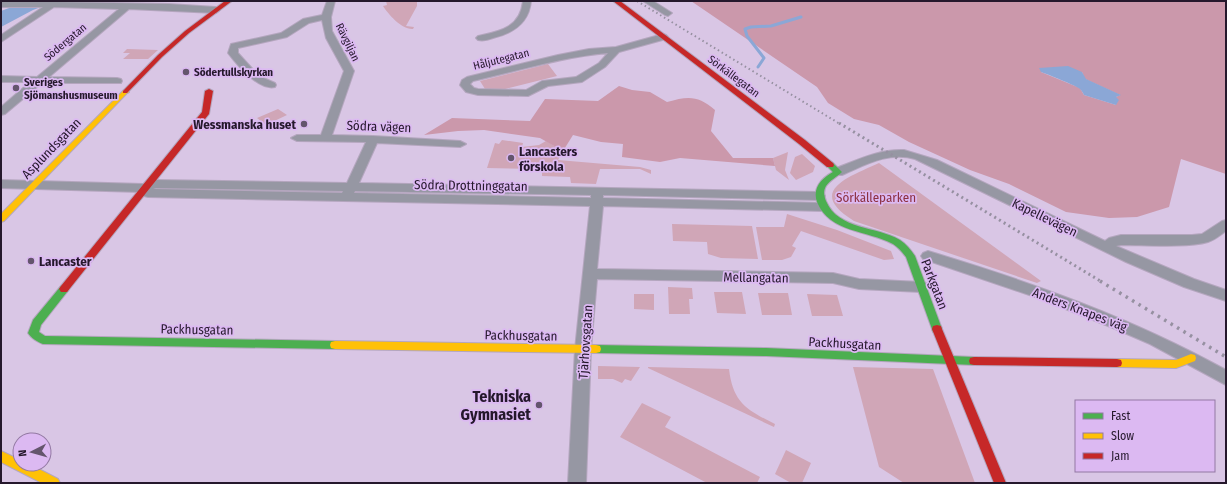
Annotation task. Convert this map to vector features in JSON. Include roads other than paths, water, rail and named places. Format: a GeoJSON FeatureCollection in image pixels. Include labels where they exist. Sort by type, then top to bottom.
{"type":"FeatureCollection","features":[{"type":"Feature","properties":{"kind":"street","name":"Asplundsgatan"},"geometry":{"type":"LineString","coordinates":[[1,219],[160,56],[229,1]]}},
{"type":"Feature","properties":{"kind":"street","name":"Rävgiljan"},"geometry":{"type":"LineString","coordinates":[[326,139],[349,71],[329,35],[326,24],[326,17],[331,1]]}},
{"type":"Feature","properties":{"kind":"street"},"geometry":{"type":"LineString","coordinates":[[481,38],[504,33],[520,23],[528,9],[527,1]]}},
{"type":"Feature","properties":{"kind":"street","name":"Sörkällegatan"},"geometry":{"type":"LineString","coordinates":[[616,1],[802,142],[838,172]]}},
{"type":"Feature","properties":{"kind":"street"},"geometry":{"type":"LineString","coordinates":[[648,1],[668,13]]}},
{"type":"Feature","properties":{"kind":"street"},"geometry":{"type":"LineString","coordinates":[[1,4],[190,7],[216,10]]}},
{"type":"Feature","properties":{"kind":"street"},"geometry":{"type":"LineString","coordinates":[[1,39],[49,5]]}},
{"type":"Feature","properties":{"kind":"street","name":"Södergatan"},"geometry":{"type":"LineString","coordinates":[[1,112],[126,6]]}},
{"type":"Feature","properties":{"kind":"street"},"geometry":{"type":"LineString","coordinates":[[271,85],[256,78],[234,54],[234,46],[284,34],[306,21],[326,17]]}},
{"type":"Feature","properties":{"kind":"street","name":"Håljutegatan"},"geometry":{"type":"LineString","coordinates":[[616,50],[602,65],[582,79],[575,81],[546,83],[528,93],[478,92],[470,90],[465,85],[470,79],[558,58],[589,52],[616,50],[662,37]]}},
{"type":"Feature","properties":{"kind":"street"},"geometry":{"type":"LineString","coordinates":[[1,79],[117,81]]}},
{"type":"Feature","properties":{"kind":"street"},"geometry":{"type":"LineString","coordinates":[[144,188],[206,112],[209,91]]}},
{"type":"Feature","properties":{"kind":"street","name":"Södra vägen"},"geometry":{"type":"LineString","coordinates":[[297,138],[373,139],[460,144]]}},
{"type":"Feature","properties":{"kind":"street"},"geometry":{"type":"LineString","coordinates":[[348,192],[373,139]]}},
{"type":"Feature","properties":{"kind":"street","name":"Kapellevägen"},"geometry":{"type":"LineString","coordinates":[[838,172],[863,162],[893,153],[903,153],[920,158],[949,170],[1158,271],[1226,296]]}},
{"type":"Feature","properties":{"kind":"street"},"geometry":{"type":"LineString","coordinates":[[821,201],[821,188],[825,180],[838,172]]}},
{"type":"Feature","properties":{"kind":"street","name":"Södra Drottninggatan"},"geometry":{"type":"LineString","coordinates":[[1,184],[144,188],[148,193],[348,192],[821,201]]}},
{"type":"Feature","properties":{"kind":"street","name":"Packhusgatan"},"geometry":{"type":"LineString","coordinates":[[144,188],[37,323],[33,333],[37,337],[43,340],[766,352],[950,360],[1176,364],[1192,358]]}},
{"type":"Feature","properties":{"kind":"street","name":"Tjärhovsgatan"},"geometry":{"type":"LineString","coordinates":[[578,483],[583,349],[597,197]]}},
{"type":"Feature","properties":{"kind":"street","name":"Parkgatan"},"geometry":{"type":"LineString","coordinates":[[821,201],[832,217],[845,224],[894,241],[904,247],[910,256],[1000,483]]}},
{"type":"Feature","properties":{"kind":"street"},"geometry":{"type":"LineString","coordinates":[[1107,247],[1114,241],[1121,240],[1192,240],[1205,238],[1226,224]]}},
{"type":"Feature","properties":{"kind":"street","name":"Anders Knapes väg"},"geometry":{"type":"LineString","coordinates":[[928,256],[1061,300],[1119,323],[1192,358],[1226,378]]}},
{"type":"Feature","properties":{"kind":"street","name":"Mellangatan"},"geometry":{"type":"LineString","coordinates":[[590,274],[832,278],[859,284],[921,287]]}},
{"type":"Feature","properties":{"kind":"street"},"geometry":{"type":"LineString","coordinates":[[1,456],[54,483]]}},
{"type":"Feature","properties":{"kind":"water"},"geometry":{"type":"Polygon","coordinates":[[[28,1],[57,1],[33,10],[1,27],[1,11],[28,1]]]}},
{"type":"Feature","properties":{"kind":"water"},"geometry":{"type":"Polygon","coordinates":[[[1068,66],[1082,72],[1086,79],[1121,95],[1116,97],[1119,100],[1116,105],[1084,95],[1078,87],[1041,72],[1039,68],[1068,66]]]}},
{"type":"Feature","properties":{"kind":"waterway"},"geometry":{"type":"LineString","coordinates":[[758,67],[764,58],[747,36],[745,29],[751,27],[771,26],[801,17]]}},
{"type":"Feature","properties":{"kind":"railway"},"geometry":{"type":"LineString","coordinates":[[637,1],[840,124]]}},
{"type":"Feature","properties":{"kind":"railway"},"geometry":{"type":"LineString","coordinates":[[839,123],[1102,282]]}},
{"type":"Feature","properties":{"kind":"railway"},"geometry":{"type":"LineString","coordinates":[[1100,281],[1226,357]]}},
{"type":"Feature","properties":{"kind":"place","name":"Södertullskyrkan"},"geometry":{"type":"Point","coordinates":[186,72]}},
{"type":"Feature","properties":{"kind":"place","name":"Sveriges Sjömanshusmuseum"},"geometry":{"type":"Point","coordinates":[16,88]}},
{"type":"Feature","properties":{"kind":"place","name":"Wessmanska huset"},"geometry":{"type":"Point","coordinates":[304,124]}},
{"type":"Feature","properties":{"kind":"place","name":"Lancasters förskola"},"geometry":{"type":"Point","coordinates":[511,158]}},
{"type":"Feature","properties":{"kind":"place","name":"Lancaster"},"geometry":{"type":"Point","coordinates":[31,261]}},
{"type":"Feature","properties":{"kind":"place","name":"Tekniska Gymnasiet"},"geometry":{"type":"Point","coordinates":[539,405]}},
{"type":"Feature","properties":{"kind":"park label","name":"Sörkälleparken"},"geometry":{"type":"Point","coordinates":[876,197]}}]}
